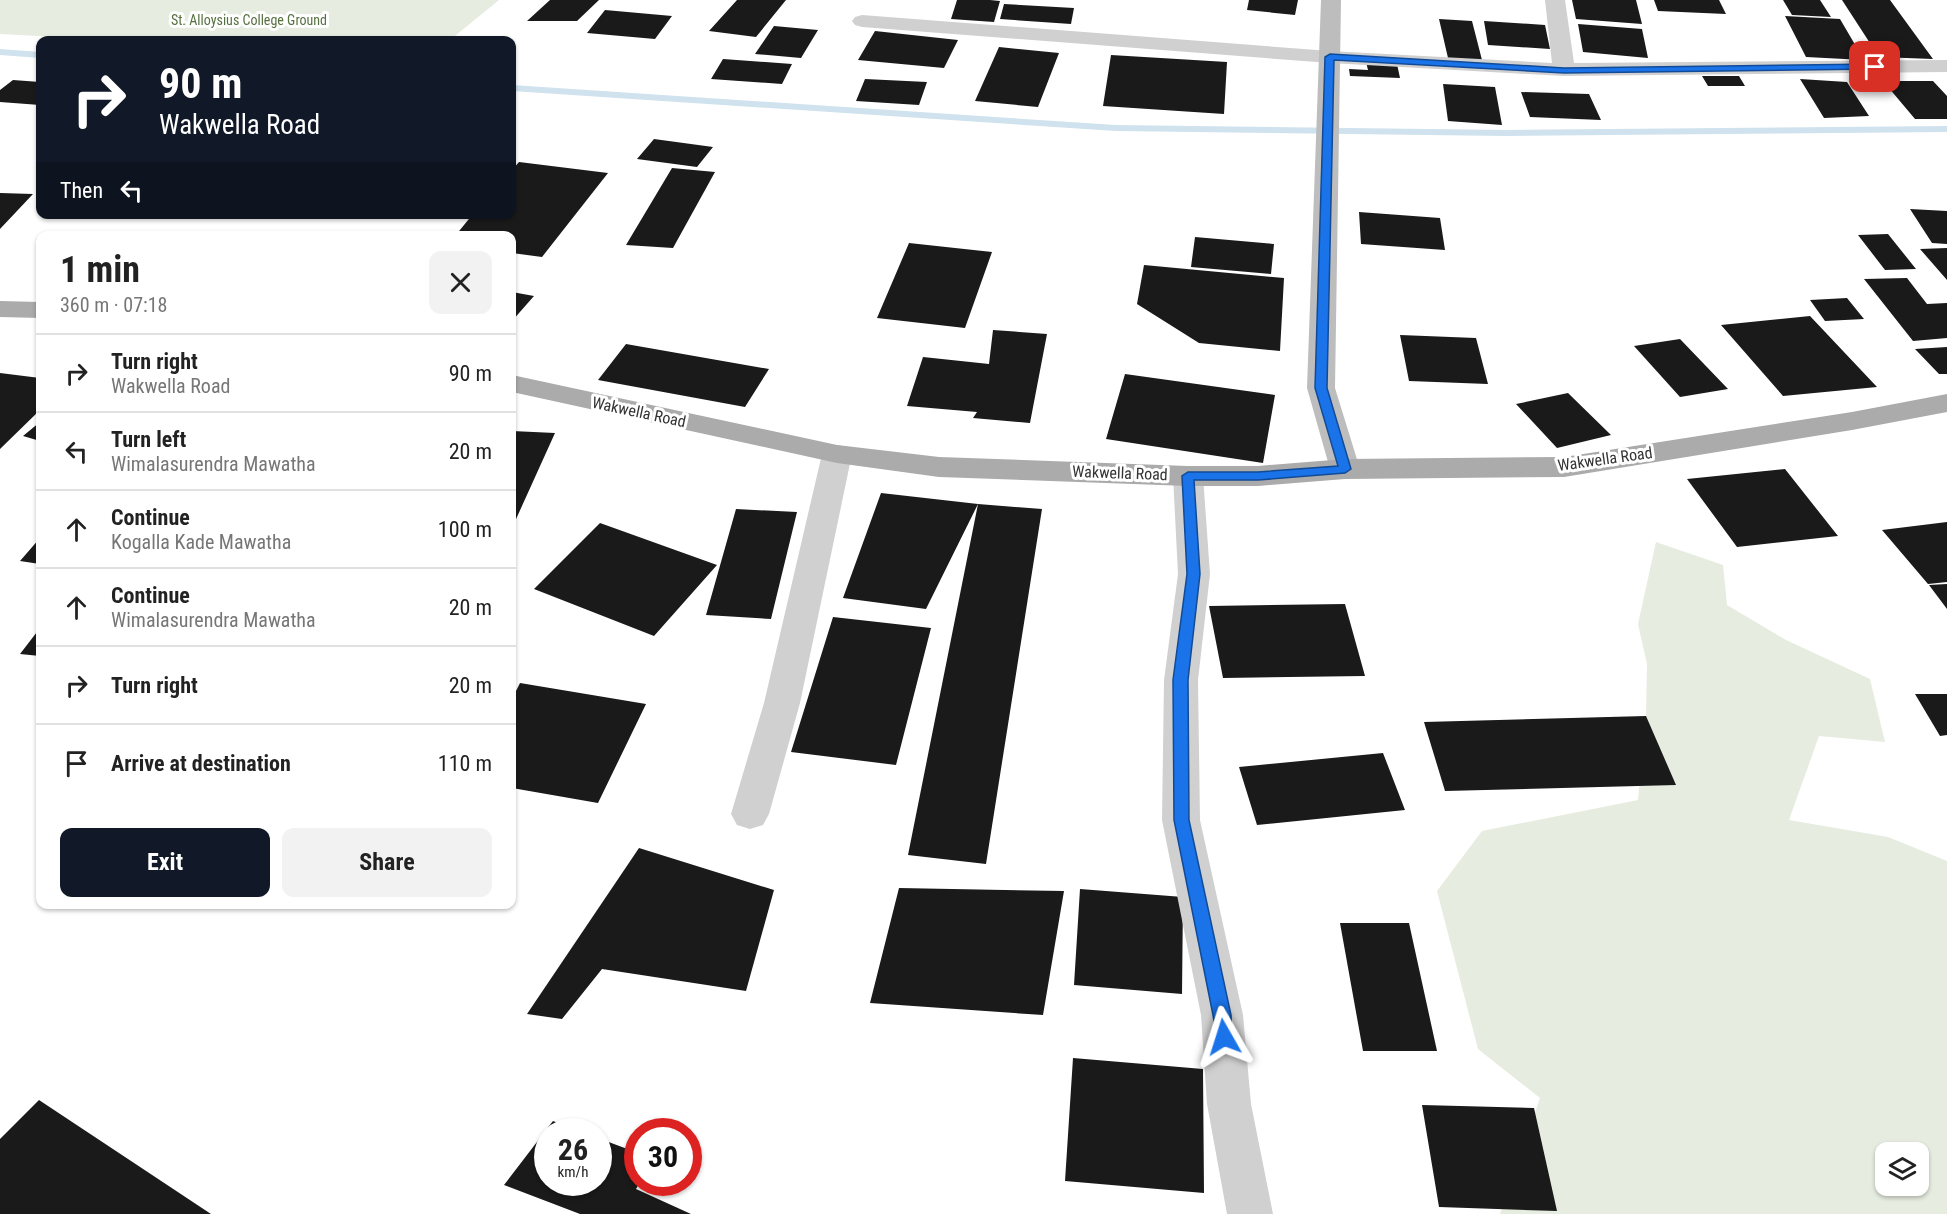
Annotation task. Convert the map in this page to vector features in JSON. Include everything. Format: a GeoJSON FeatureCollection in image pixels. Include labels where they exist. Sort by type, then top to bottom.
{"type":"FeatureCollection","features":[{"type":"Feature","properties":{"kind":"main road"},"geometry":{"type":"LineString","coordinates":[[0,309],[36,310]]}},
{"type":"Feature","properties":{"kind":"main road","name":"Wakwella Road"},"geometry":{"type":"LineString","coordinates":[[516,385],[837,454],[939,467],[1188,476],[1258,476],[1345,469],[1564,467],[1852,421],[1947,403]]}},
{"type":"Feature","properties":{"kind":"street"},"geometry":{"type":"LineString","coordinates":[[1331,0],[1321,388],[1345,469]]}},
{"type":"Feature","properties":{"kind":"street"},"geometry":{"type":"LineString","coordinates":[[1555,0],[1564,70]]}},
{"type":"Feature","properties":{"kind":"street"},"geometry":{"type":"LineString","coordinates":[[862,21],[1330,57],[1564,70],[1947,66]]}},
{"type":"Feature","properties":{"kind":"street"},"geometry":{"type":"LineString","coordinates":[[750,814],[782,703],[837,454]]}},
{"type":"Feature","properties":{"kind":"street"},"geometry":{"type":"LineString","coordinates":[[1188,476],[1194,574],[1180,680],[1181,820],[1222,1015],[1229,1104],[1250,1214]]}},
{"type":"Feature","properties":{"kind":"green space","name":"St. Alloysius College Ground"},"geometry":{"type":"Polygon","coordinates":[[[0,0],[499,0],[455,36],[38,36],[0,34],[0,0]]]}},
{"type":"Feature","properties":{"kind":"green space"},"geometry":{"type":"Polygon","coordinates":[[[1656,542],[1723,565],[1727,605],[1786,640],[1870,679],[1885,742],[1819,736],[1789,820],[1888,837],[1947,861],[1947,1214],[1500,1214],[1540,1098],[1478,1049],[1437,891],[1482,831],[1638,800],[1646,716],[1647,664],[1638,624],[1656,542]]]}},
{"type":"Feature","properties":{"kind":"building"},"geometry":{"type":"Polygon","coordinates":[[[550,0],[599,0],[577,21],[527,21],[550,0]]]}},
{"type":"Feature","properties":{"kind":"building"},"geometry":{"type":"Polygon","coordinates":[[[737,0],[786,0],[756,37],[709,31],[737,0]]]}},
{"type":"Feature","properties":{"kind":"building"},"geometry":{"type":"Polygon","coordinates":[[[957,0],[1000,1],[994,22],[951,19],[957,0]]]}},
{"type":"Feature","properties":{"kind":"building"},"geometry":{"type":"Polygon","coordinates":[[[1249,0],[1298,0],[1295,15],[1247,10],[1249,0]]]}},
{"type":"Feature","properties":{"kind":"building"},"geometry":{"type":"Polygon","coordinates":[[[1572,0],[1636,0],[1642,24],[1576,19],[1572,0]]]}},
{"type":"Feature","properties":{"kind":"building"},"geometry":{"type":"Polygon","coordinates":[[[1654,0],[1719,0],[1726,14],[1658,11],[1654,0]]]}},
{"type":"Feature","properties":{"kind":"building"},"geometry":{"type":"Polygon","coordinates":[[[1783,0],[1820,0],[1831,17],[1792,15],[1783,0]]]}},
{"type":"Feature","properties":{"kind":"building"},"geometry":{"type":"Polygon","coordinates":[[[1842,0],[1890,0],[1933,59],[1879,57],[1842,0]]]}},
{"type":"Feature","properties":{"kind":"building"},"geometry":{"type":"Polygon","coordinates":[[[1004,4],[1074,8],[1071,24],[1000,19],[1004,4]]]}},
{"type":"Feature","properties":{"kind":"building"},"geometry":{"type":"Polygon","coordinates":[[[605,10],[672,16],[655,39],[587,33],[605,10]]]}},
{"type":"Feature","properties":{"kind":"building"},"geometry":{"type":"Polygon","coordinates":[[[1785,16],[1840,19],[1864,60],[1806,57],[1785,16]]]}},
{"type":"Feature","properties":{"kind":"building"},"geometry":{"type":"Polygon","coordinates":[[[1439,19],[1472,21],[1482,60],[1448,58],[1439,19]]]}},
{"type":"Feature","properties":{"kind":"building"},"geometry":{"type":"Polygon","coordinates":[[[1484,21],[1545,25],[1550,49],[1488,45],[1484,21]]]}},
{"type":"Feature","properties":{"kind":"building"},"geometry":{"type":"Polygon","coordinates":[[[1578,24],[1642,29],[1648,58],[1583,52],[1578,24]]]}},
{"type":"Feature","properties":{"kind":"building"},"geometry":{"type":"Polygon","coordinates":[[[774,26],[818,30],[801,58],[755,54],[774,26]]]}},
{"type":"Feature","properties":{"kind":"building"},"geometry":{"type":"Polygon","coordinates":[[[875,31],[958,40],[944,68],[858,60],[875,31]]]}},
{"type":"Feature","properties":{"kind":"building"},"geometry":{"type":"Polygon","coordinates":[[[999,47],[1059,53],[1038,107],[975,101],[999,47]]]}},
{"type":"Feature","properties":{"kind":"building"},"geometry":{"type":"Polygon","coordinates":[[[1111,55],[1227,62],[1224,114],[1103,106],[1111,55]]]}},
{"type":"Feature","properties":{"kind":"building"},"geometry":{"type":"Polygon","coordinates":[[[723,59],[792,64],[782,84],[711,79],[723,59]]]}},
{"type":"Feature","properties":{"kind":"building"},"geometry":{"type":"Polygon","coordinates":[[[1366,62],[1397,64],[1400,78],[1350,76],[1349,69],[1368,70],[1366,62]]]}},
{"type":"Feature","properties":{"kind":"building"},"geometry":{"type":"Polygon","coordinates":[[[1702,76],[1739,76],[1745,86],[1708,86],[1702,76]]]}},
{"type":"Feature","properties":{"kind":"building"},"geometry":{"type":"Polygon","coordinates":[[[865,79],[927,82],[919,105],[856,101],[865,79]]]}},
{"type":"Feature","properties":{"kind":"building"},"geometry":{"type":"Polygon","coordinates":[[[1800,79],[1847,82],[1869,116],[1824,118],[1800,79]]]}},
{"type":"Feature","properties":{"kind":"building"},"geometry":{"type":"Polygon","coordinates":[[[13,80],[36,82],[36,105],[0,102],[0,90],[13,80]]]}},
{"type":"Feature","properties":{"kind":"building"},"geometry":{"type":"Polygon","coordinates":[[[1883,81],[1933,81],[1947,96],[1947,119],[1915,119],[1883,81]]]}},
{"type":"Feature","properties":{"kind":"building"},"geometry":{"type":"Polygon","coordinates":[[[1443,84],[1495,87],[1502,125],[1448,121],[1443,84]]]}},
{"type":"Feature","properties":{"kind":"building"},"geometry":{"type":"Polygon","coordinates":[[[1521,92],[1589,94],[1601,120],[1530,117],[1521,92]]]}},
{"type":"Feature","properties":{"kind":"building"},"geometry":{"type":"Polygon","coordinates":[[[654,139],[713,147],[697,167],[637,159],[654,139]]]}},
{"type":"Feature","properties":{"kind":"building"},"geometry":{"type":"Polygon","coordinates":[[[519,162],[608,173],[542,257],[516,254],[516,231],[459,231],[469,219],[516,219],[516,165],[519,162]]]}},
{"type":"Feature","properties":{"kind":"building"},"geometry":{"type":"Polygon","coordinates":[[[672,168],[715,172],[673,248],[626,245],[672,168]]]}},
{"type":"Feature","properties":{"kind":"building"},"geometry":{"type":"Polygon","coordinates":[[[0,193],[33,194],[0,229],[0,193]]]}},
{"type":"Feature","properties":{"kind":"building"},"geometry":{"type":"Polygon","coordinates":[[[1910,209],[1947,211],[1947,244],[1932,243],[1910,209]]]}},
{"type":"Feature","properties":{"kind":"building"},"geometry":{"type":"Polygon","coordinates":[[[1359,212],[1440,218],[1445,250],[1361,244],[1359,212]]]}},
{"type":"Feature","properties":{"kind":"building"},"geometry":{"type":"Polygon","coordinates":[[[1888,234],[1916,269],[1885,270],[1858,235],[1888,234]]]}},
{"type":"Feature","properties":{"kind":"building"},"geometry":{"type":"Polygon","coordinates":[[[1195,237],[1274,244],[1271,274],[1191,267],[1195,237]]]}},
{"type":"Feature","properties":{"kind":"building"},"geometry":{"type":"Polygon","coordinates":[[[909,243],[992,252],[965,328],[877,318],[909,243]]]}},
{"type":"Feature","properties":{"kind":"building"},"geometry":{"type":"Polygon","coordinates":[[[1947,248],[1947,280],[1920,249],[1947,248]]]}},
{"type":"Feature","properties":{"kind":"building"},"geometry":{"type":"Polygon","coordinates":[[[1144,265],[1284,278],[1280,351],[1199,343],[1137,304],[1144,265]]]}},
{"type":"Feature","properties":{"kind":"building"},"geometry":{"type":"Polygon","coordinates":[[[1907,278],[1927,304],[1947,303],[1947,338],[1913,341],[1864,279],[1907,278]]]}},
{"type":"Feature","properties":{"kind":"building"},"geometry":{"type":"Polygon","coordinates":[[[516,293],[534,296],[516,316],[516,293]]]}},
{"type":"Feature","properties":{"kind":"building"},"geometry":{"type":"Polygon","coordinates":[[[1847,298],[1864,319],[1825,321],[1810,300],[1847,298]]]}},
{"type":"Feature","properties":{"kind":"building"},"geometry":{"type":"Polygon","coordinates":[[[1810,316],[1877,387],[1783,396],[1721,325],[1810,316]]]}},
{"type":"Feature","properties":{"kind":"building"},"geometry":{"type":"Polygon","coordinates":[[[993,330],[1047,334],[1030,423],[973,418],[977,412],[907,406],[923,357],[989,364],[993,330]]]}},
{"type":"Feature","properties":{"kind":"building"},"geometry":{"type":"Polygon","coordinates":[[[1400,335],[1476,338],[1488,384],[1409,381],[1400,335]]]}},
{"type":"Feature","properties":{"kind":"building"},"geometry":{"type":"Polygon","coordinates":[[[1680,339],[1728,389],[1680,397],[1634,346],[1680,339]]]}},
{"type":"Feature","properties":{"kind":"building"},"geometry":{"type":"Polygon","coordinates":[[[626,344],[769,369],[745,407],[598,380],[626,344]]]}},
{"type":"Feature","properties":{"kind":"building"},"geometry":{"type":"Polygon","coordinates":[[[1947,347],[1947,374],[1939,374],[1915,349],[1947,347]]]}},
{"type":"Feature","properties":{"kind":"building"},"geometry":{"type":"Polygon","coordinates":[[[0,373],[36,378],[36,414],[0,449],[0,373]]]}},
{"type":"Feature","properties":{"kind":"building"},"geometry":{"type":"Polygon","coordinates":[[[1125,374],[1275,395],[1263,463],[1106,439],[1125,374]]]}},
{"type":"Feature","properties":{"kind":"building"},"geometry":{"type":"Polygon","coordinates":[[[1568,393],[1611,435],[1557,448],[1516,404],[1568,393]]]}},
{"type":"Feature","properties":{"kind":"building"},"geometry":{"type":"Polygon","coordinates":[[[36,425],[36,440],[23,436],[36,425]]]}},
{"type":"Feature","properties":{"kind":"building"},"geometry":{"type":"Polygon","coordinates":[[[516,431],[555,433],[516,519],[516,431]]]}},
{"type":"Feature","properties":{"kind":"building"},"geometry":{"type":"Polygon","coordinates":[[[1785,469],[1838,536],[1737,547],[1687,479],[1785,469]]]}},
{"type":"Feature","properties":{"kind":"building"},"geometry":{"type":"Polygon","coordinates":[[[881,493],[978,504],[926,609],[843,598],[881,493]]]}},
{"type":"Feature","properties":{"kind":"building"},"geometry":{"type":"Polygon","coordinates":[[[978,504],[1042,509],[986,864],[908,855],[978,504]]]}},
{"type":"Feature","properties":{"kind":"building"},"geometry":{"type":"Polygon","coordinates":[[[736,509],[797,512],[771,619],[706,615],[736,509]]]}},
{"type":"Feature","properties":{"kind":"building"},"geometry":{"type":"Polygon","coordinates":[[[1947,522],[1947,582],[1928,584],[1882,530],[1947,522]]]}},
{"type":"Feature","properties":{"kind":"building"},"geometry":{"type":"Polygon","coordinates":[[[600,523],[717,565],[654,636],[534,589],[600,523]]]}},
{"type":"Feature","properties":{"kind":"building"},"geometry":{"type":"Polygon","coordinates":[[[36,543],[36,563],[20,561],[36,543]]]}},
{"type":"Feature","properties":{"kind":"building"},"geometry":{"type":"Polygon","coordinates":[[[1947,584],[1947,609],[1929,585],[1947,584]]]}},
{"type":"Feature","properties":{"kind":"building"},"geometry":{"type":"Polygon","coordinates":[[[1345,604],[1365,676],[1223,678],[1209,606],[1345,604]]]}},
{"type":"Feature","properties":{"kind":"building"},"geometry":{"type":"Polygon","coordinates":[[[833,617],[931,628],[896,765],[791,752],[833,617]]]}},
{"type":"Feature","properties":{"kind":"building"},"geometry":{"type":"Polygon","coordinates":[[[36,633],[36,656],[20,654],[36,633]]]}},
{"type":"Feature","properties":{"kind":"building"},"geometry":{"type":"Polygon","coordinates":[[[520,683],[646,704],[598,803],[516,789],[516,691],[520,683]]]}},
{"type":"Feature","properties":{"kind":"building"},"geometry":{"type":"Polygon","coordinates":[[[1915,694],[1947,694],[1947,735],[1940,736],[1915,694]]]}},
{"type":"Feature","properties":{"kind":"building"},"geometry":{"type":"Polygon","coordinates":[[[1646,716],[1676,785],[1445,791],[1424,722],[1646,716]]]}},
{"type":"Feature","properties":{"kind":"building"},"geometry":{"type":"Polygon","coordinates":[[[1383,753],[1405,810],[1257,825],[1239,767],[1383,753]]]}},
{"type":"Feature","properties":{"kind":"building"},"geometry":{"type":"Polygon","coordinates":[[[639,848],[774,890],[746,991],[602,969],[562,1019],[527,1014],[639,848]]]}},
{"type":"Feature","properties":{"kind":"building"},"geometry":{"type":"Polygon","coordinates":[[[899,888],[1064,891],[1043,1015],[870,1003],[899,888]]]}},
{"type":"Feature","properties":{"kind":"building"},"geometry":{"type":"Polygon","coordinates":[[[1080,889],[1183,897],[1182,994],[1074,985],[1080,889]]]}},
{"type":"Feature","properties":{"kind":"building"},"geometry":{"type":"Polygon","coordinates":[[[1340,923],[1409,923],[1437,1051],[1363,1051],[1340,923]]]}},
{"type":"Feature","properties":{"kind":"building"},"geometry":{"type":"Polygon","coordinates":[[[1073,1058],[1203,1069],[1204,1193],[1065,1181],[1073,1058]]]}},
{"type":"Feature","properties":{"kind":"building"},"geometry":{"type":"Polygon","coordinates":[[[39,1100],[211,1214],[0,1214],[0,1139],[39,1100]]]}},
{"type":"Feature","properties":{"kind":"building"},"geometry":{"type":"Polygon","coordinates":[[[1422,1105],[1534,1108],[1557,1211],[1439,1207],[1422,1105]]]}},
{"type":"Feature","properties":{"kind":"building"},"geometry":{"type":"Polygon","coordinates":[[[612,1143],[624,1148],[624,1196],[651,1196],[691,1214],[580,1214],[504,1185],[534,1146],[534,1196],[612,1196],[612,1143]]]}},
{"type":"Feature","properties":{"kind":"waterway"},"geometry":{"type":"LineString","coordinates":[[0,52],[36,55]]}},
{"type":"Feature","properties":{"kind":"waterway"},"geometry":{"type":"LineString","coordinates":[[516,88],[1116,128],[1507,133],[1947,129]]}},
{"type":"Feature","properties":{"kind":"route"},"geometry":{"type":"LineString","coordinates":[[1224,1037],[1222,1015],[1181,820],[1180,680],[1194,574],[1188,476],[1258,476],[1345,469],[1321,388],[1328,152],[1327,94],[1330,57],[1564,70],[1875,67]]}}]}
